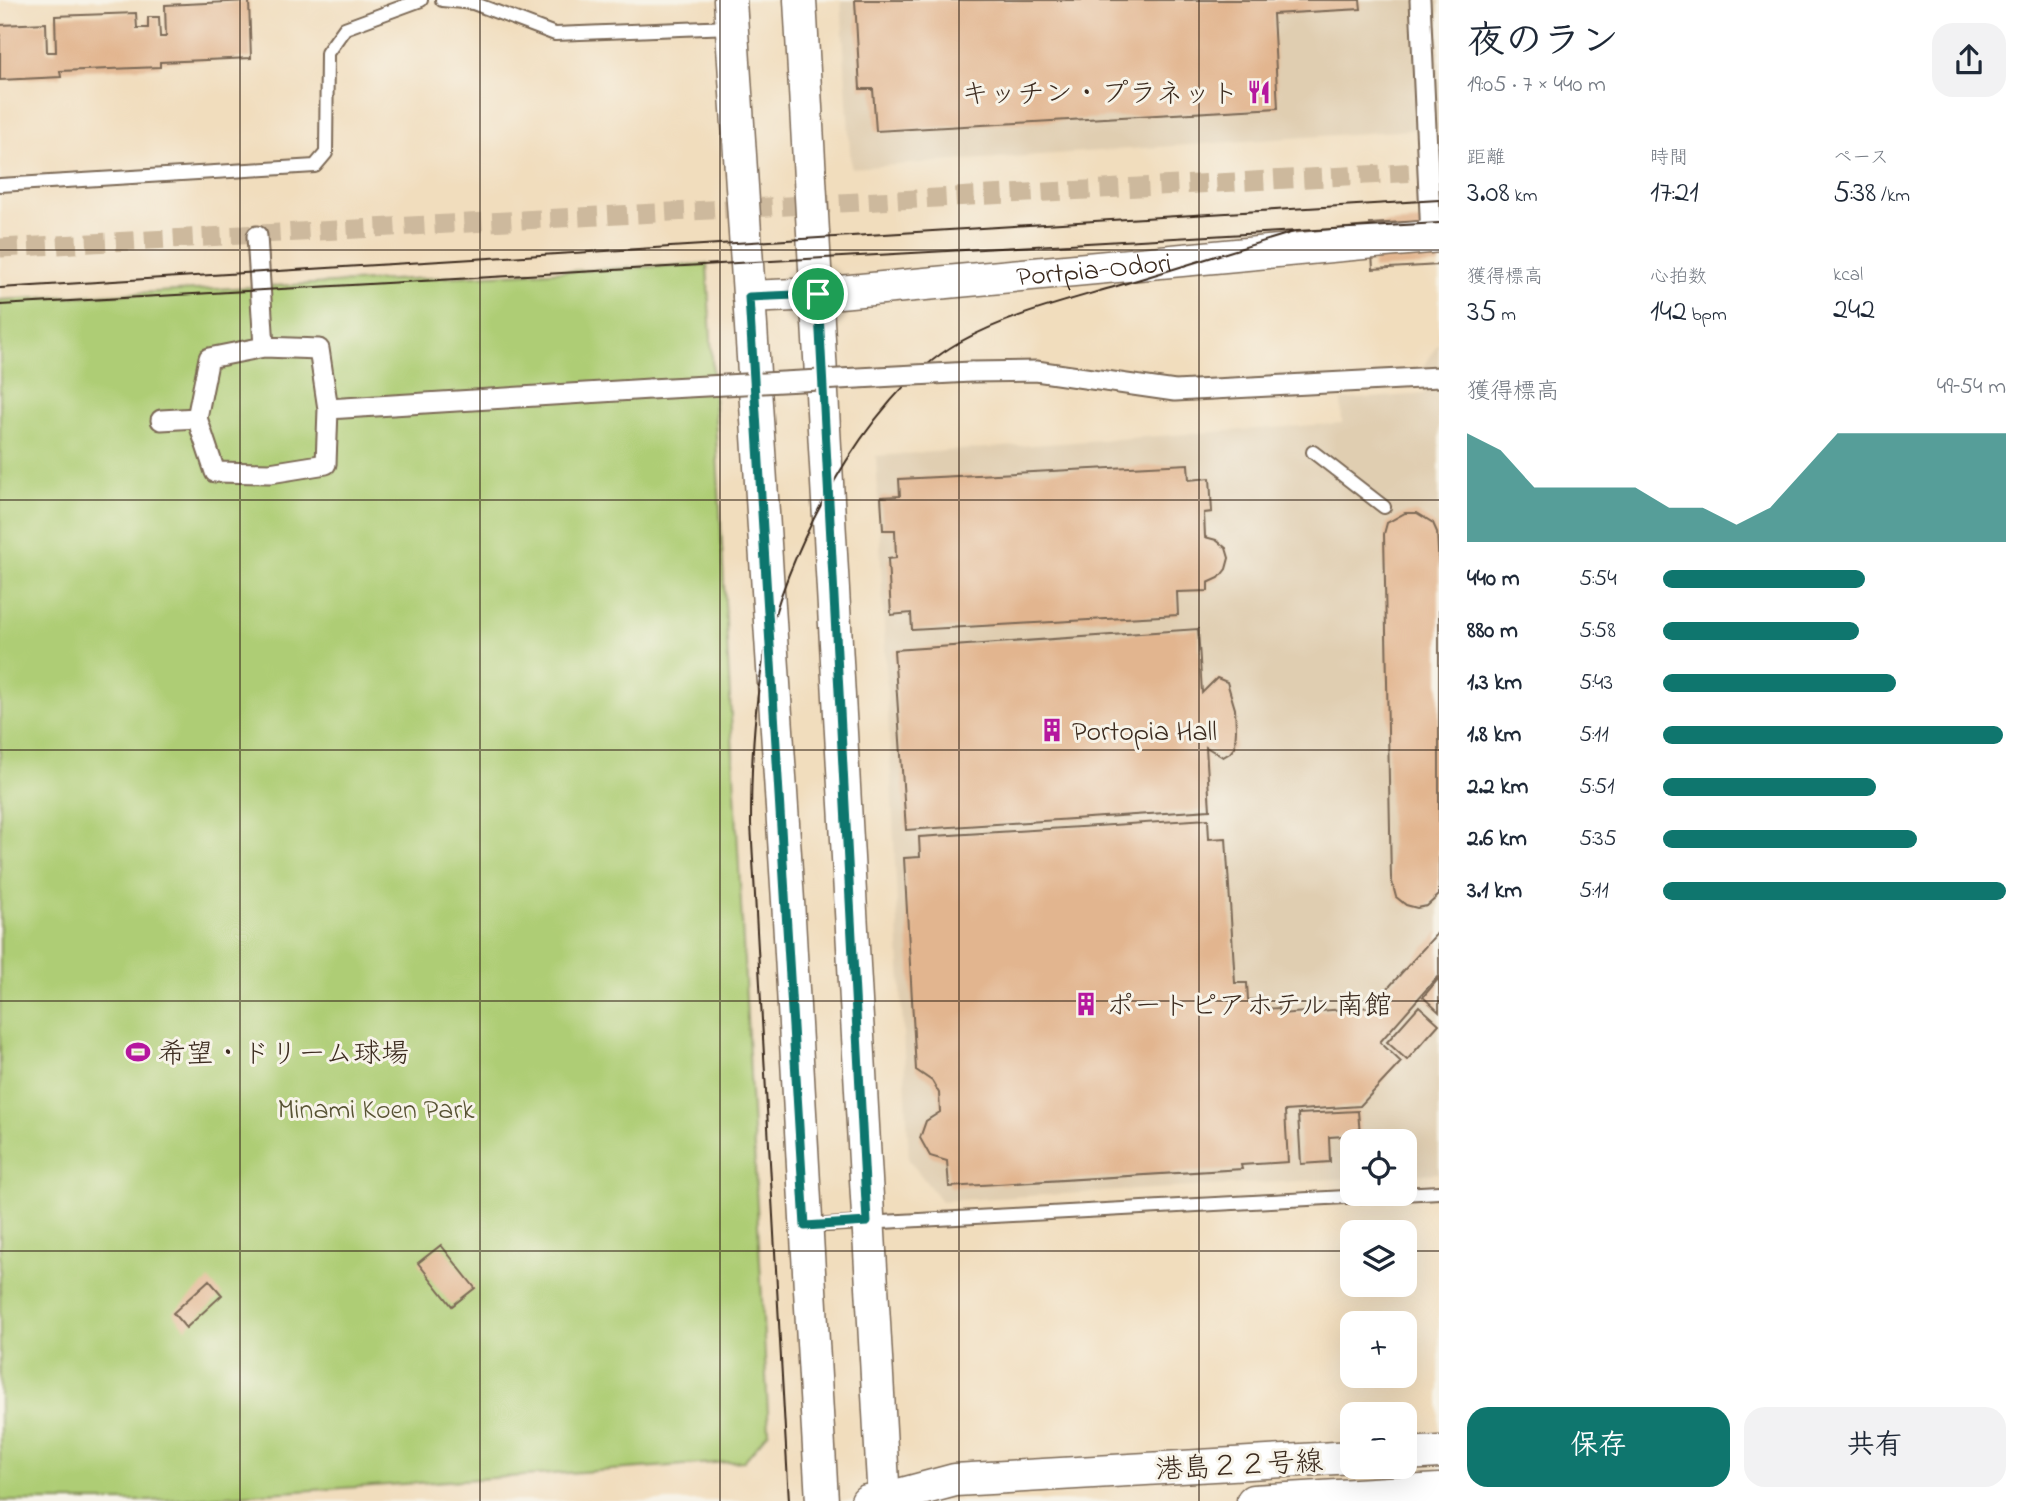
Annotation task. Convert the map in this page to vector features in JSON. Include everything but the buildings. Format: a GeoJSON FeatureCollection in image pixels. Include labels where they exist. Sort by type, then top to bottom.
{"type":"FeatureCollection","features":[{"type":"Feature","properties":{"kind":"street"},"geometry":{"type":"LineString","coordinates":[[800,0],[818,294],[881,1501]]}},
{"type":"Feature","properties":{"kind":"street"},"geometry":{"type":"LineString","coordinates":[[1420,0],[1435,236]]}},
{"type":"Feature","properties":{"kind":"street"},"geometry":{"type":"LineString","coordinates":[[731,13],[822,1501]]}},
{"type":"Feature","properties":{"kind":"street"},"geometry":{"type":"LineString","coordinates":[[257,236],[264,347]]}},
{"type":"Feature","properties":{"kind":"street","name":"Portpia-Odori"},"geometry":{"type":"LineString","coordinates":[[749,297],[818,294],[1435,236]]}},
{"type":"Feature","properties":{"kind":"street"},"geometry":{"type":"LineString","coordinates":[[264,347],[319,349],[328,409],[326,464],[270,473],[215,472],[197,418],[209,358],[264,347]]}},
{"type":"Feature","properties":{"kind":"street"},"geometry":{"type":"LineString","coordinates":[[328,409],[971,372],[1037,371],[1175,391],[1434,378]]}},
{"type":"Feature","properties":{"kind":"street"},"geometry":{"type":"LineString","coordinates":[[161,420],[197,418]]}},
{"type":"Feature","properties":{"kind":"street"},"geometry":{"type":"LineString","coordinates":[[1417,1453],[1439,1452]]}},
{"type":"Feature","properties":{"kind":"street","name":"港島２２号線"},"geometry":{"type":"LineString","coordinates":[[881,1501],[955,1480],[1340,1458]]}},
{"type":"Feature","properties":{"kind":"street"},"geometry":{"type":"LineString","coordinates":[[1243,1464],[1247,1501]]}},
{"type":"Feature","properties":{"kind":"street","name":"港島２２号線"},"geometry":{"type":"LineString","coordinates":[[1254,1501],[1439,1490]]}},
{"type":"Feature","properties":{"kind":"lane"},"geometry":{"type":"LineString","coordinates":[[0,186],[315,166],[326,153],[327,53],[345,28],[421,0]]}},
{"type":"Feature","properties":{"kind":"lane"},"geometry":{"type":"LineString","coordinates":[[443,0],[473,3],[555,34],[731,13]]}},
{"type":"Feature","properties":{"kind":"lane"},"geometry":{"type":"LineString","coordinates":[[1313,452],[1384,507]]}},
{"type":"Feature","properties":{"kind":"lane"},"geometry":{"type":"LineString","coordinates":[[805,1226],[1439,1192]]}},
{"type":"Feature","properties":{"kind":"shaded area"},"geometry":{"type":"Polygon","coordinates":[[[841,0],[1439,0],[1439,128],[851,168],[841,0]]]}},
{"type":"Feature","properties":{"kind":"shaded area"},"geometry":{"type":"Polygon","coordinates":[[[1439,342],[1439,1173],[1417,1174],[1417,1129],[1340,1129],[1340,1179],[941,1201],[909,1160],[876,456],[1342,423],[1341,400],[1424,394],[1424,366],[1439,342]]]}},
{"type":"Feature","properties":{"kind":"green space","name":"Minami Koen Park"},"geometry":{"type":"Polygon","coordinates":[[[707,264],[769,1432],[744,1461],[151,1501],[0,1501],[0,300],[707,264]]]}},
{"type":"Feature","properties":{"kind":"tunnel"},"geometry":{"type":"LineString","coordinates":[[0,248],[1439,171]]}},
{"type":"Feature","properties":{"kind":"tram line"},"geometry":{"type":"LineString","coordinates":[[0,288],[1439,200]]}},
{"type":"Feature","properties":{"kind":"tram line"},"geometry":{"type":"LineString","coordinates":[[0,305],[1439,223]]}},
{"type":"Feature","properties":{"kind":"tram line"},"geometry":{"type":"LineString","coordinates":[[789,1501],[751,824],[753,742],[760,681],[773,620],[788,576],[833,484],[860,440],[891,401],[924,368],[958,343],[976,333],[1035,310],[1294,232]]}},
{"type":"Feature","properties":{"kind":"place","name":"キッチン・プラネット"},"geometry":{"type":"Point","coordinates":[1259,92]}},
{"type":"Feature","properties":{"kind":"place","name":"Portopia Hall"},"geometry":{"type":"Point","coordinates":[1052,730]}},
{"type":"Feature","properties":{"kind":"place","name":"ポートピアホテル 南館"},"geometry":{"type":"Point","coordinates":[1086,1004]}},
{"type":"Feature","properties":{"kind":"place","name":"希望・ドリーム球場"},"geometry":{"type":"Point","coordinates":[138,1052]}},
{"type":"Feature","properties":{"kind":"route"},"geometry":{"type":"LineString","coordinates":[[818,294],[867,1222],[805,1226],[788,901],[749,297],[818,294]]}}]}
